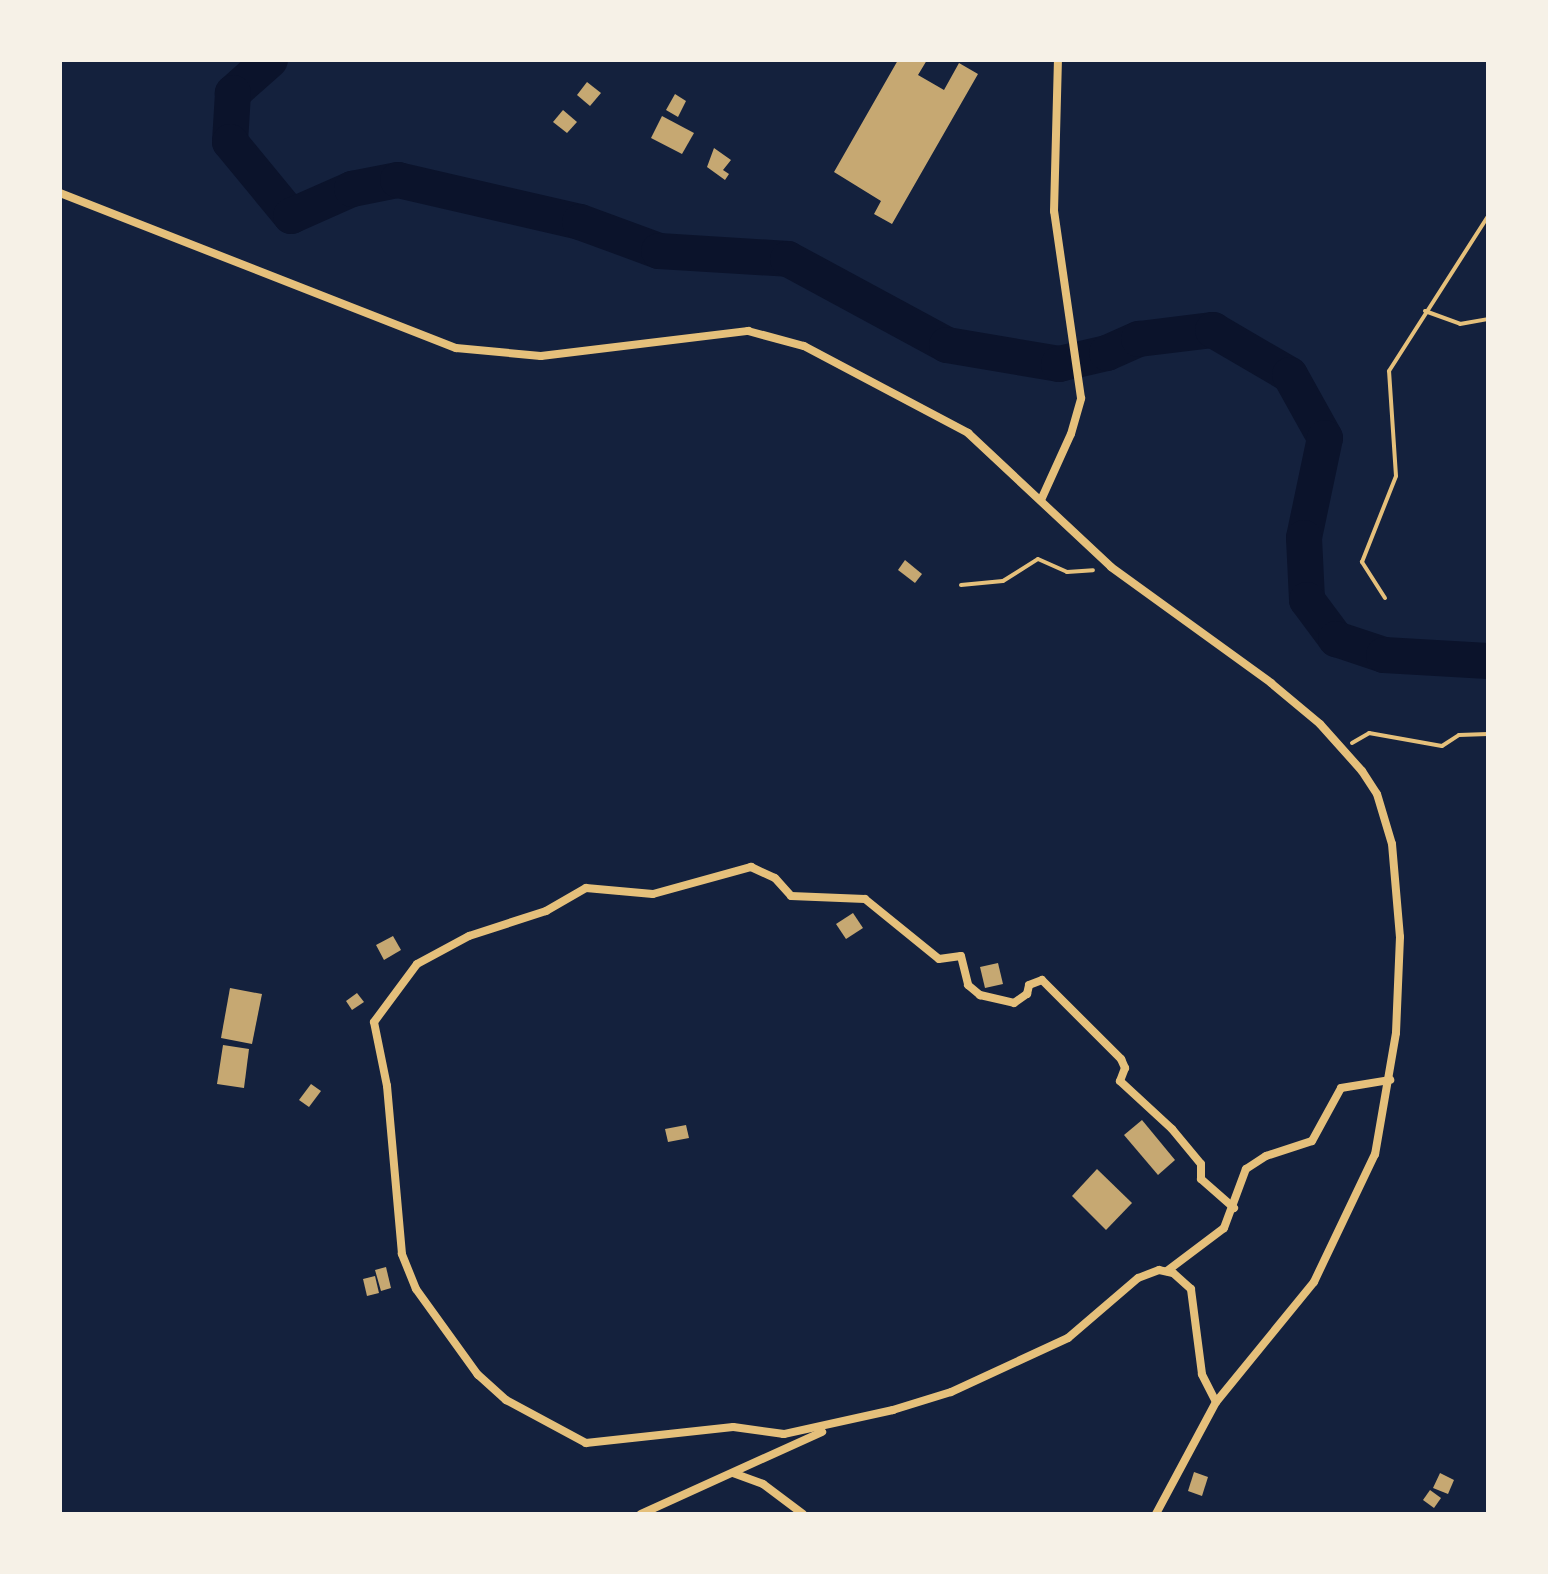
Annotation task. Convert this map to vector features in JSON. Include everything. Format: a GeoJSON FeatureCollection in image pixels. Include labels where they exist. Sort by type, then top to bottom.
{"type":"FeatureCollection","features":[{"type":"Feature","properties":{"kind":"street"},"geometry":{"type":"LineString","coordinates":[[1041,500],[1071,434],[1081,398],[1054,211],[1058,60]]}},
{"type":"Feature","properties":{"kind":"street"},"geometry":{"type":"LineString","coordinates":[[60,193],[456,348],[541,356],[682,335],[770,335],[921,404],[968,433],[1111,567],[1271,683],[1343,748],[1377,794],[1396,867],[1400,937],[1390,1080],[1375,1154],[1310,1288],[1216,1402],[1156,1514]]}},
{"type":"Feature","properties":{"kind":"street"},"geometry":{"type":"LineString","coordinates":[[1234,1208],[1201,1179],[1201,1164],[1172,1129],[1120,1081],[1125,1068],[1121,1059],[1050,985],[1036,979],[1014,1003],[980,995],[968,985],[961,956],[939,959],[860,897],[791,896],[775,878],[751,867],[653,894],[586,888],[546,911],[469,936],[417,964],[374,1022],[387,1086],[402,1254],[416,1289],[478,1375],[506,1400],[586,1443],[733,1427],[784,1434],[834,1426],[951,1392],[1006,1369],[1068,1338],[1138,1278],[1167,1271],[1224,1228],[1234,1208],[1246,1169],[1266,1156],[1312,1141],[1341,1088],[1390,1080]]}},
{"type":"Feature","properties":{"kind":"street"},"geometry":{"type":"LineString","coordinates":[[1167,1271],[1191,1289],[1202,1374],[1216,1402]]}},
{"type":"Feature","properties":{"kind":"street"},"geometry":{"type":"LineString","coordinates":[[641,1514],[834,1426]]}},
{"type":"Feature","properties":{"kind":"street"},"geometry":{"type":"LineString","coordinates":[[733,1473],[763,1484],[803,1514]]}},
{"type":"Feature","properties":{"kind":"path"},"geometry":{"type":"LineString","coordinates":[[1385,598],[1362,562],[1396,476],[1389,371],[1488,216]]}},
{"type":"Feature","properties":{"kind":"path"},"geometry":{"type":"LineString","coordinates":[[1425,311],[1466,324],[1488,319]]}},
{"type":"Feature","properties":{"kind":"path"},"geometry":{"type":"LineString","coordinates":[[961,585],[1003,581],[1038,559],[1079,574],[1111,567]]}},
{"type":"Feature","properties":{"kind":"path"},"geometry":{"type":"LineString","coordinates":[[1343,748],[1369,733],[1442,746],[1459,735],[1488,734]]}},
{"type":"Feature","properties":{"kind":"building"},"geometry":{"type":"Polygon","coordinates":[[[898,60],[927,60],[918,75],[944,90],[959,63],[978,74],[892,224],[874,214],[881,201],[834,172],[898,60]]]}},
{"type":"Feature","properties":{"kind":"building"},"geometry":{"type":"Polygon","coordinates":[[[587,82],[601,93],[590,106],[577,95],[587,82]]]}},
{"type":"Feature","properties":{"kind":"building"},"geometry":{"type":"Polygon","coordinates":[[[675,94],[686,101],[678,117],[666,110],[675,94]]]}},
{"type":"Feature","properties":{"kind":"building"},"geometry":{"type":"Polygon","coordinates":[[[563,110],[577,122],[567,133],[553,122],[563,110]]]}},
{"type":"Feature","properties":{"kind":"building"},"geometry":{"type":"Polygon","coordinates":[[[662,116],[694,133],[682,154],[651,138],[662,116]]]}},
{"type":"Feature","properties":{"kind":"building"},"geometry":{"type":"Polygon","coordinates":[[[714,148],[731,160],[723,170],[729,174],[725,180],[707,167],[714,148]]]}},
{"type":"Feature","properties":{"kind":"building"},"geometry":{"type":"Polygon","coordinates":[[[905,560],[922,574],[915,583],[898,570],[905,560]]]}},
{"type":"Feature","properties":{"kind":"building"},"geometry":{"type":"Polygon","coordinates":[[[853,913],[863,928],[846,939],[836,924],[853,913]]]}},
{"type":"Feature","properties":{"kind":"building"},"geometry":{"type":"Polygon","coordinates":[[[393,936],[401,950],[384,960],[376,945],[393,936]]]}},
{"type":"Feature","properties":{"kind":"building"},"geometry":{"type":"Polygon","coordinates":[[[998,963],[1003,984],[985,988],[980,967],[998,963]]]}},
{"type":"Feature","properties":{"kind":"building"},"geometry":{"type":"Polygon","coordinates":[[[230,988],[262,994],[252,1044],[221,1038],[230,988]]]}},
{"type":"Feature","properties":{"kind":"building"},"geometry":{"type":"Polygon","coordinates":[[[357,993],[364,1002],[352,1010],[346,1001],[357,993]]]}},
{"type":"Feature","properties":{"kind":"building"},"geometry":{"type":"Polygon","coordinates":[[[223,1045],[249,1049],[244,1088],[217,1084],[223,1045]]]}},
{"type":"Feature","properties":{"kind":"building"},"geometry":{"type":"Polygon","coordinates":[[[311,1084],[321,1091],[309,1107],[299,1100],[311,1084]]]}},
{"type":"Feature","properties":{"kind":"building"},"geometry":{"type":"Polygon","coordinates":[[[1142,1120],[1175,1160],[1158,1175],[1124,1135],[1142,1120]]]}},
{"type":"Feature","properties":{"kind":"building"},"geometry":{"type":"Polygon","coordinates":[[[686,1125],[689,1138],[668,1142],[665,1129],[686,1125]]]}},
{"type":"Feature","properties":{"kind":"building"},"geometry":{"type":"Polygon","coordinates":[[[1097,1169],[1132,1203],[1106,1230],[1072,1196],[1097,1169]]]}},
{"type":"Feature","properties":{"kind":"building"},"geometry":{"type":"Polygon","coordinates":[[[386,1267],[391,1288],[381,1291],[375,1270],[386,1267]]]}},
{"type":"Feature","properties":{"kind":"building"},"geometry":{"type":"Polygon","coordinates":[[[375,1276],[379,1293],[367,1296],[363,1279],[375,1276]]]}},
{"type":"Feature","properties":{"kind":"building"},"geometry":{"type":"Polygon","coordinates":[[[1194,1472],[1208,1477],[1202,1496],[1188,1491],[1194,1472]]]}},
{"type":"Feature","properties":{"kind":"building"},"geometry":{"type":"Polygon","coordinates":[[[1440,1473],[1454,1480],[1448,1494],[1433,1488],[1440,1473]]]}},
{"type":"Feature","properties":{"kind":"building"},"geometry":{"type":"Polygon","coordinates":[[[1430,1490],[1441,1498],[1434,1508],[1423,1500],[1430,1490]]]}},
{"type":"Feature","properties":{"kind":"waterway"},"geometry":{"type":"LineString","coordinates":[[270,60],[233,93],[230,142],[291,216],[352,189],[398,180],[580,222],[659,251],[788,259],[947,345],[1059,364],[1107,353],[1139,339],[1213,330],[1290,375],[1325,438],[1304,538],[1307,600],[1336,639],[1384,655],[1488,661]]}}]}
